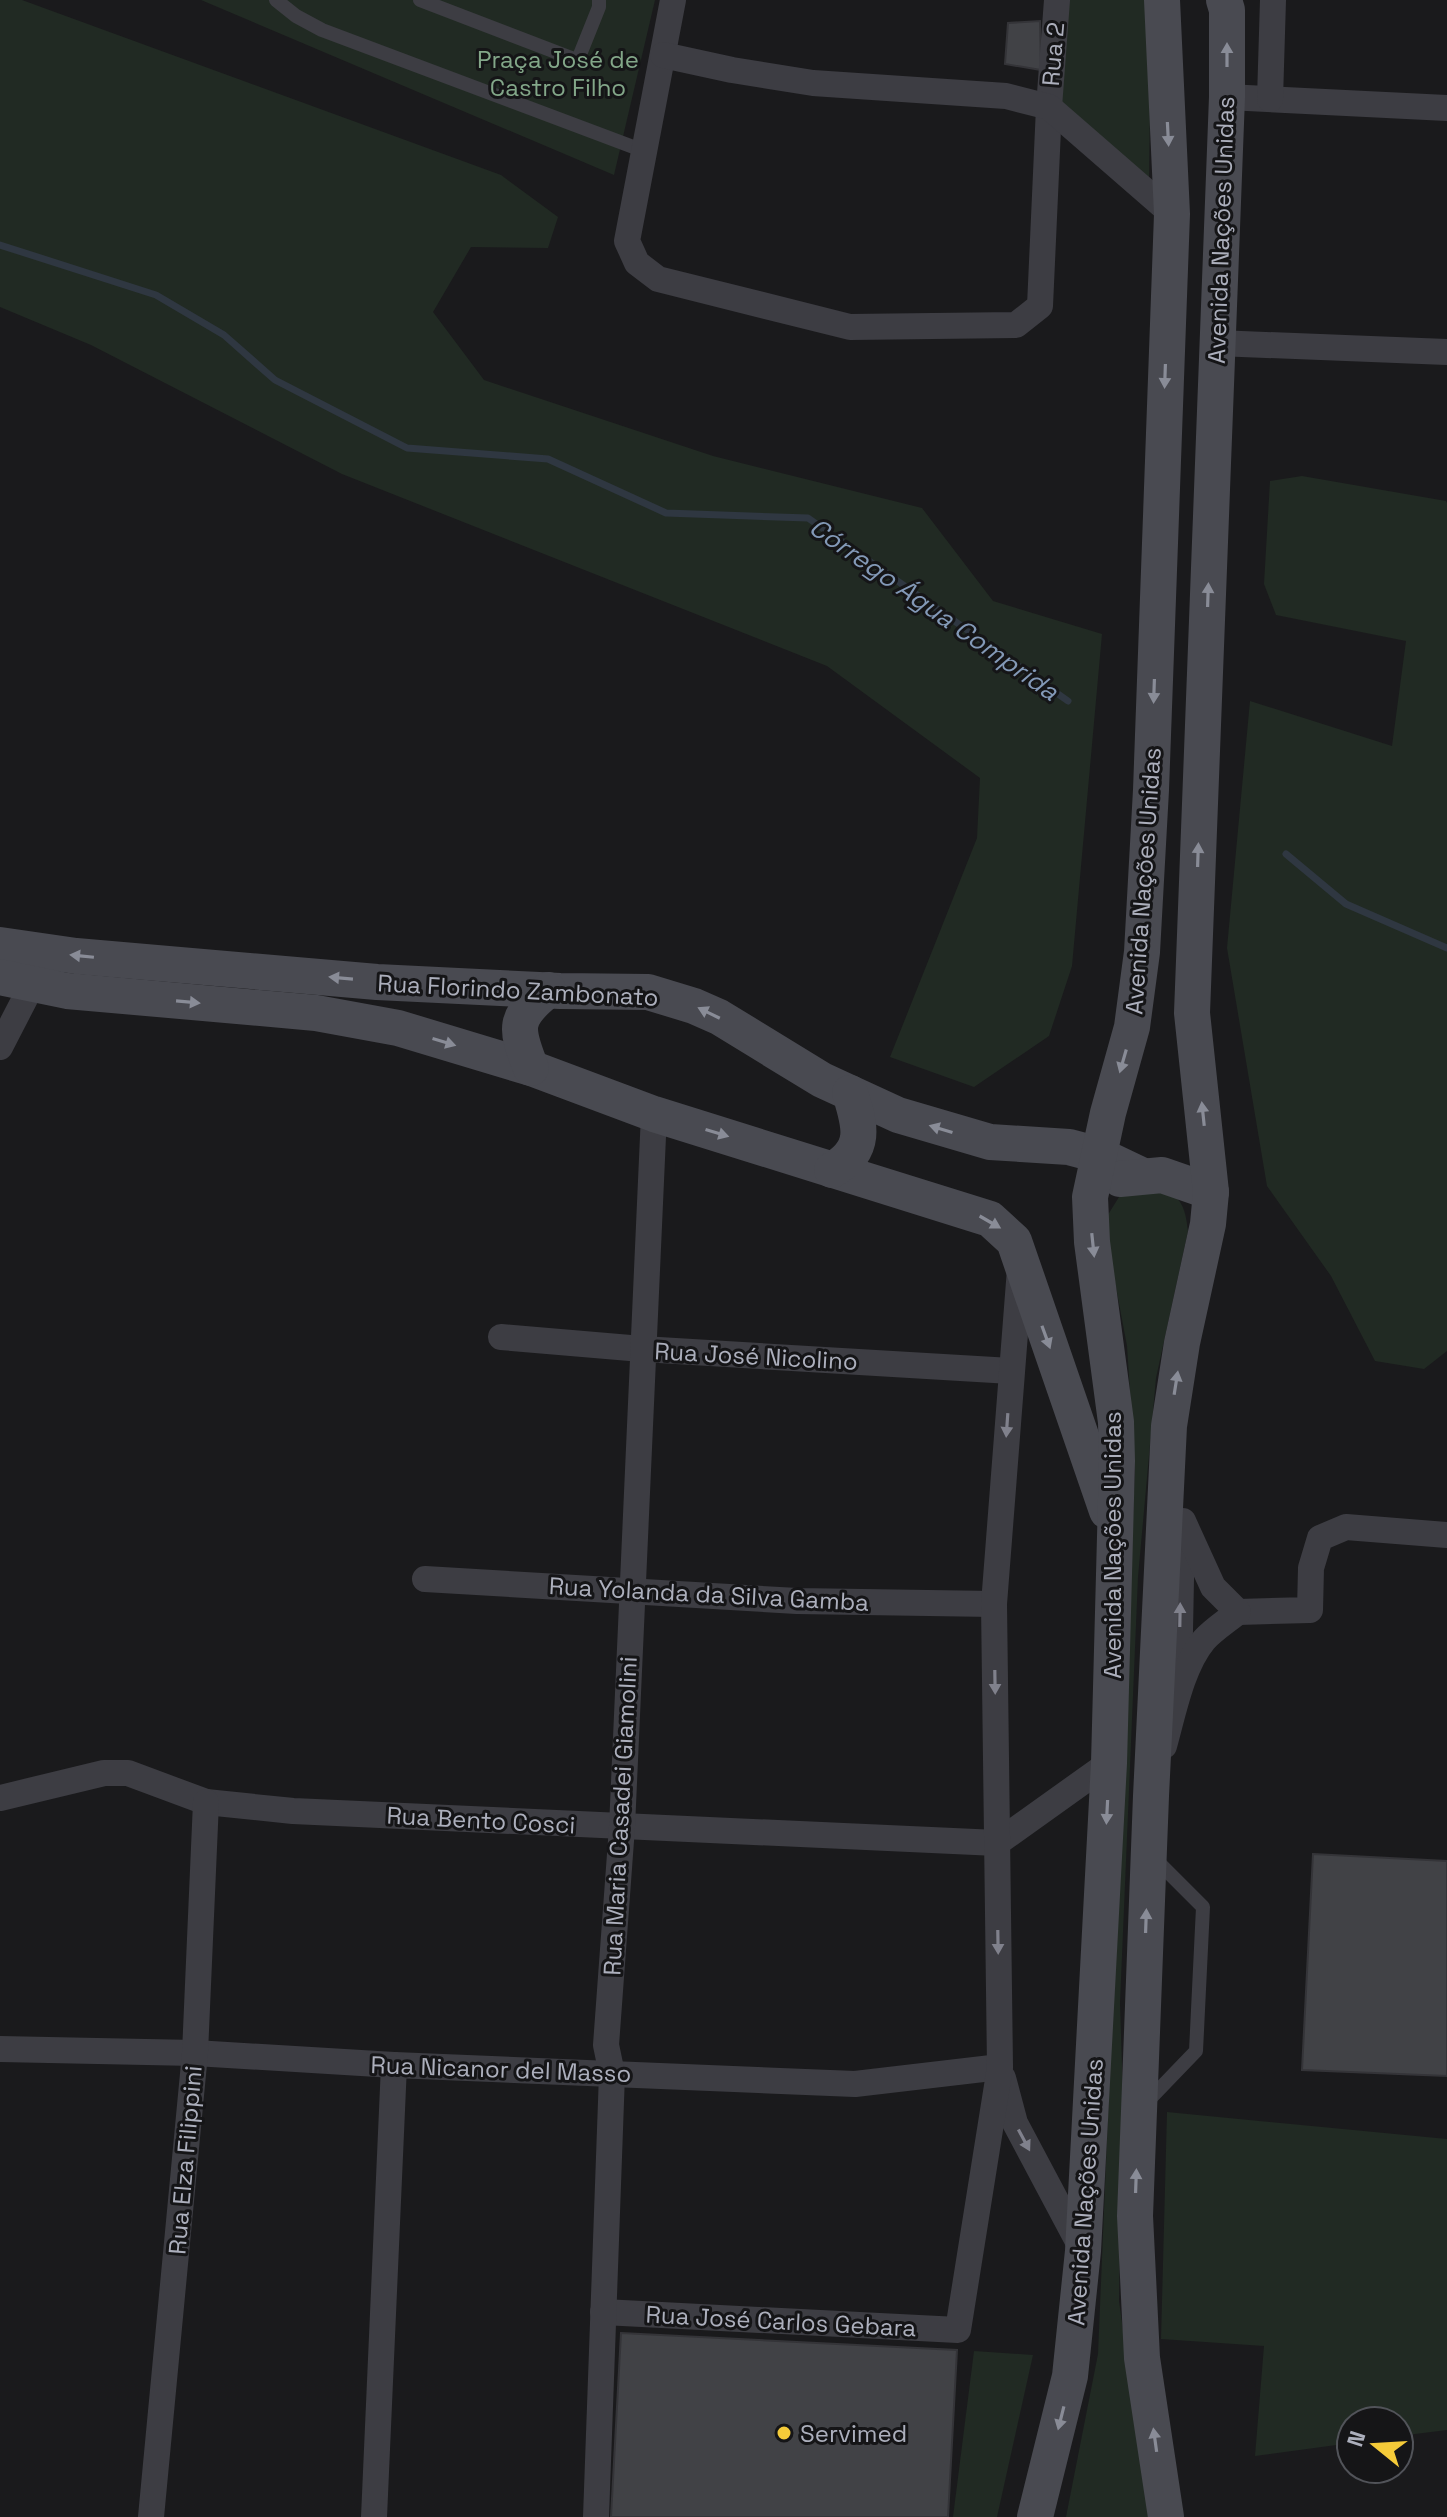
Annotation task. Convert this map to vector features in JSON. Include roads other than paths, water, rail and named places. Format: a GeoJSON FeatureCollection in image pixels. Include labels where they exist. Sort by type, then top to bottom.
{"type":"FeatureCollection","features":[{"type":"Feature","properties":{"kind":"main road","name":"Avenida Nações Unidas"},"geometry":{"type":"LineString","coordinates":[[1035,2508],[1070,2376],[1083,2251],[1109,1763],[1116,1422],[1092,1242],[1090,1197],[1108,1113],[1132,1027],[1142,952],[1151,790],[1172,214],[1162,0]]}},
{"type":"Feature","properties":{"kind":"main road","name":"Avenida Nações Unidas"},"geometry":{"type":"LineString","coordinates":[[1166,2517],[1142,2358],[1135,2216],[1169,1426],[1182,1343],[1208,1224],[1211,1192],[1192,1013],[1227,97],[1216,3]]}},
{"type":"Feature","properties":{"kind":"main road"},"geometry":{"type":"LineString","coordinates":[[1172,214],[1186,235],[1187,331],[1197,340],[1217,343]]}},
{"type":"Feature","properties":{"kind":"main road","name":"Rua Florindo Zambonato"},"geometry":{"type":"LineString","coordinates":[[0,945],[76,956],[377,982],[648,992],[719,1017],[822,1080],[898,1115],[990,1142],[1069,1147],[1099,1155],[1141,1175]]}},
{"type":"Feature","properties":{"kind":"main road","name":"Rua Florindo Zambonato"},"geometry":{"type":"LineString","coordinates":[[16,981],[67,991],[316,1013],[398,1028],[531,1068],[654,1114],[990,1219],[1014,1241],[1116,1538]]}},
{"type":"Feature","properties":{"kind":"main road"},"geometry":{"type":"LineString","coordinates":[[531,1068],[521,1044],[520,1022],[527,1007],[548,990]]}},
{"type":"Feature","properties":{"kind":"main road"},"geometry":{"type":"LineString","coordinates":[[832,1170],[849,1158],[857,1143],[860,1128],[850,1093]]}},
{"type":"Feature","properties":{"kind":"main road"},"geometry":{"type":"LineString","coordinates":[[990,1142],[1038,1141],[1072,1131],[1108,1113]]}},
{"type":"Feature","properties":{"kind":"main road"},"geometry":{"type":"LineString","coordinates":[[1090,1197],[1114,1180],[1141,1175],[1162,1175],[1211,1192]]}},
{"type":"Feature","properties":{"kind":"street"},"geometry":{"type":"LineString","coordinates":[[644,151],[673,0]]}},
{"type":"Feature","properties":{"kind":"street","name":"Rua 2"},"geometry":{"type":"LineString","coordinates":[[644,151],[627,241],[637,263],[658,279],[850,327],[1016,325],[1040,306],[1057,0]]}},
{"type":"Feature","properties":{"kind":"street"},"geometry":{"type":"LineString","coordinates":[[1270,99],[1273,0]]}},
{"type":"Feature","properties":{"kind":"street"},"geometry":{"type":"LineString","coordinates":[[663,55],[813,83],[1006,96],[1049,107],[1172,214]]}},
{"type":"Feature","properties":{"kind":"street"},"geometry":{"type":"LineString","coordinates":[[1227,97],[1447,108]]}},
{"type":"Feature","properties":{"kind":"street"},"geometry":{"type":"LineString","coordinates":[[1217,343],[1447,352]]}},
{"type":"Feature","properties":{"kind":"street"},"geometry":{"type":"LineString","coordinates":[[0,1047],[16,981]]}},
{"type":"Feature","properties":{"kind":"street","name":"Rua Maria Casadei Giamolini"},"geometry":{"type":"LineString","coordinates":[[596,2517],[612,2074],[606,2045],[622,1827],[654,1114]]}},
{"type":"Feature","properties":{"kind":"street"},"geometry":{"type":"LineString","coordinates":[[1020,1264],[994,1604],[1000,2067],[1015,2123],[1083,2251]]}},
{"type":"Feature","properties":{"kind":"street","name":"Rua José Nicolino"},"geometry":{"type":"LineString","coordinates":[[501,1337],[642,1349],[1011,1371]]}},
{"type":"Feature","properties":{"kind":"street"},"geometry":{"type":"LineString","coordinates":[[1169,1426],[1183,1521],[1178,1693]]}},
{"type":"Feature","properties":{"kind":"street"},"geometry":{"type":"LineString","coordinates":[[1183,1521],[1213,1587],[1238,1612]]}},
{"type":"Feature","properties":{"kind":"street"},"geometry":{"type":"LineString","coordinates":[[1151,1796],[1178,1693],[1204,1640],[1238,1612],[1310,1610],[1311,1568],[1320,1538],[1346,1527],[1447,1535]]}},
{"type":"Feature","properties":{"kind":"street","name":"Rua Yolanda da Silva Gamba"},"geometry":{"type":"LineString","coordinates":[[425,1579],[797,1601],[994,1604]]}},
{"type":"Feature","properties":{"kind":"street"},"geometry":{"type":"LineString","coordinates":[[997,1843],[1109,1763]]}},
{"type":"Feature","properties":{"kind":"street","name":"Rua Bento Cosci"},"geometry":{"type":"LineString","coordinates":[[0,1798],[104,1773],[128,1773],[206,1802],[293,1811],[997,1843]]}},
{"type":"Feature","properties":{"kind":"street","name":"Rua Elza Filippini"},"geometry":{"type":"LineString","coordinates":[[151,2517],[195,2053],[206,1802]]}},
{"type":"Feature","properties":{"kind":"street","name":"Rua Nicanor del Masso"},"geometry":{"type":"LineString","coordinates":[[0,2049],[195,2053],[394,2065],[855,2084],[1000,2067]]}},
{"type":"Feature","properties":{"kind":"street"},"geometry":{"type":"LineString","coordinates":[[374,2517],[394,2065]]}},
{"type":"Feature","properties":{"kind":"street","name":"Rua José Carlos Gebara"},"geometry":{"type":"LineString","coordinates":[[603,2312],[958,2330],[1000,2067]]}},
{"type":"Feature","properties":{"kind":"lane"},"geometry":{"type":"LineString","coordinates":[[276,0],[296,16],[322,30],[644,151]]}},
{"type":"Feature","properties":{"kind":"lane"},"geometry":{"type":"LineString","coordinates":[[420,0],[574,59],[579,57],[599,0]]}},
{"type":"Feature","properties":{"kind":"lane"},"geometry":{"type":"LineString","coordinates":[[1139,2110],[1196,2051],[1203,1907],[1149,1853]]}},
{"type":"Feature","properties":{"kind":"waterway","name":"Córrego Água Comprida"},"geometry":{"type":"LineString","coordinates":[[0,245],[156,295],[224,335],[275,380],[407,448],[548,459],[666,513],[808,518],[1068,701]]}},
{"type":"Feature","properties":{"kind":"waterway","name":"Córrego Água Comprida"},"geometry":{"type":"LineString","coordinates":[[1286,854],[1346,904],[1447,948]]}},
{"type":"Feature","properties":{"kind":"place","name":"Servimed"},"geometry":{"type":"Point","coordinates":[784,2433]}},
{"type":"Feature","properties":{"kind":"park label","name":"Praça José de Castro Filho"},"geometry":{"type":"Point","coordinates":[558,73]}}]}
